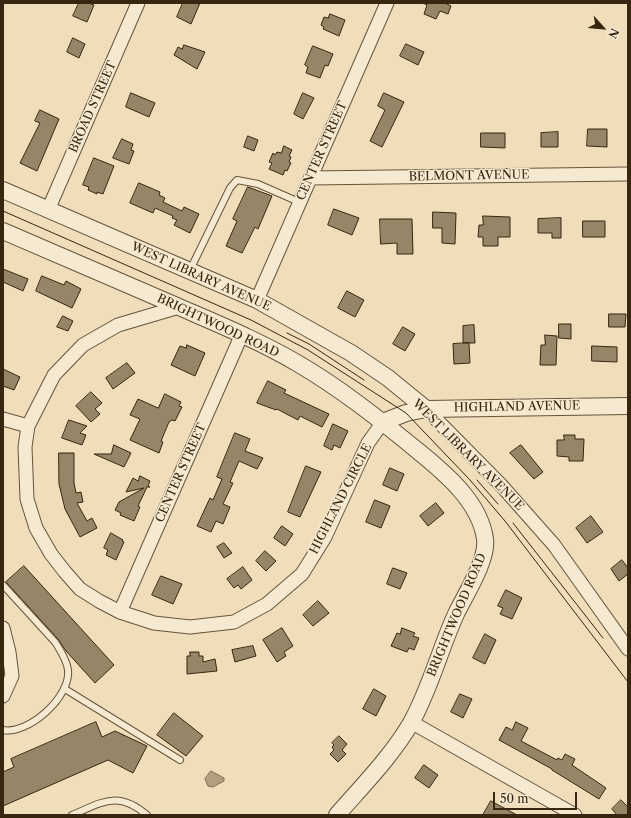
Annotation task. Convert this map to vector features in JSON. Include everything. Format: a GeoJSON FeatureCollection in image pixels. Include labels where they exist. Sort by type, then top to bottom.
{"type":"FeatureCollection","features":[{"type":"Feature","properties":{"kind":"street","name":"BROAD STREET"},"geometry":{"type":"LineString","coordinates":[[48,210],[138,3]]}},
{"type":"Feature","properties":{"kind":"street","name":"CENTER STREET"},"geometry":{"type":"LineString","coordinates":[[257,300],[387,3]]}},
{"type":"Feature","properties":{"kind":"street","name":"BELMONT AVENUE"},"geometry":{"type":"LineString","coordinates":[[310,178],[628,174]]}},
{"type":"Feature","properties":{"kind":"street","name":"WEST LIBRARY AVENUE"},"geometry":{"type":"LineString","coordinates":[[3,190],[257,300],[351,353],[388,378],[426,409],[501,484],[554,545],[628,649]]}},
{"type":"Feature","properties":{"kind":"street","name":"BRIGHTWOOD ROAD"},"geometry":{"type":"LineString","coordinates":[[3,231],[242,334],[296,362],[329,382],[383,422],[432,462],[465,496],[480,518],[486,542],[480,564],[454,618],[411,722],[383,761],[337,815]]}},
{"type":"Feature","properties":{"kind":"street","name":"HIGHLAND CIRCLE"},"geometry":{"type":"LineString","coordinates":[[179,307],[118,325],[83,345],[54,375],[28,426],[25,447],[27,498],[36,528],[51,554],[80,589],[99,601],[120,612],[154,624],[190,627],[234,622],[267,604],[302,574],[325,537],[368,443],[383,422]]}},
{"type":"Feature","properties":{"kind":"street","name":"CENTER STREET"},"geometry":{"type":"LineString","coordinates":[[120,612],[242,334]]}},
{"type":"Feature","properties":{"kind":"street","name":"HIGHLAND AVENUE"},"geometry":{"type":"LineString","coordinates":[[383,422],[406,413],[426,409],[628,406]]}},
{"type":"Feature","properties":{"kind":"street"},"geometry":{"type":"LineString","coordinates":[[3,419],[28,426]]}},
{"type":"Feature","properties":{"kind":"street"},"geometry":{"type":"LineString","coordinates":[[3,628],[9,652],[12,676],[3,696]]}},
{"type":"Feature","properties":{"kind":"street"},"geometry":{"type":"LineString","coordinates":[[411,722],[575,815]]}},
{"type":"Feature","properties":{"kind":"lane"},"geometry":{"type":"LineString","coordinates":[[190,271],[230,188],[237,180],[258,184],[299,202]]}},
{"type":"Feature","properties":{"kind":"lane"},"geometry":{"type":"LineString","coordinates":[[3,584],[61,651],[68,670],[65,689],[54,705],[35,720],[9,731],[3,730]]}},
{"type":"Feature","properties":{"kind":"lane"},"geometry":{"type":"LineString","coordinates":[[65,689],[180,760]]}},
{"type":"Feature","properties":{"kind":"lane"},"geometry":{"type":"LineString","coordinates":[[72,815],[110,800],[122,800],[146,815]]}},
{"type":"Feature","properties":{"kind":"shaded area"},"geometry":{"type":"Polygon","coordinates":[[[211,771],[224,778],[224,781],[213,787],[208,786],[205,779],[211,771]]]}},
{"type":"Feature","properties":{"kind":"building"},"geometry":{"type":"Polygon","coordinates":[[[79,3],[89,3],[94,5],[87,22],[73,16],[79,3]]]}},
{"type":"Feature","properties":{"kind":"building"},"geometry":{"type":"Polygon","coordinates":[[[183,3],[200,3],[191,24],[177,17],[183,3]]]}},
{"type":"Feature","properties":{"kind":"building"},"geometry":{"type":"Polygon","coordinates":[[[422,3],[445,3],[451,6],[448,14],[440,11],[436,19],[424,14],[427,5],[422,3]]]}},
{"type":"Feature","properties":{"kind":"building"},"geometry":{"type":"Polygon","coordinates":[[[330,14],[345,20],[339,36],[323,29],[324,27],[321,25],[324,17],[328,18],[330,14]]]}},
{"type":"Feature","properties":{"kind":"building"},"geometry":{"type":"Polygon","coordinates":[[[73,38],[85,44],[79,58],[67,52],[73,38]]]}},
{"type":"Feature","properties":{"kind":"building"},"geometry":{"type":"Polygon","coordinates":[[[406,44],[424,52],[418,65],[400,56],[406,44]]]}},
{"type":"Feature","properties":{"kind":"building"},"geometry":{"type":"Polygon","coordinates":[[[184,45],[205,52],[197,69],[174,55],[178,47],[182,49],[184,45]]]}},
{"type":"Feature","properties":{"kind":"building"},"geometry":{"type":"Polygon","coordinates":[[[313,46],[333,54],[328,66],[325,65],[320,78],[306,73],[308,67],[305,65],[313,46]]]}},
{"type":"Feature","properties":{"kind":"building"},"geometry":{"type":"Polygon","coordinates":[[[131,93],[155,103],[149,117],[126,107],[131,93]]]}},
{"type":"Feature","properties":{"kind":"building"},"geometry":{"type":"Polygon","coordinates":[[[303,93],[314,98],[303,119],[294,114],[303,93]]]}},
{"type":"Feature","properties":{"kind":"building"},"geometry":{"type":"Polygon","coordinates":[[[384,93],[404,102],[382,147],[370,141],[385,110],[378,106],[384,93]]]}},
{"type":"Feature","properties":{"kind":"building"},"geometry":{"type":"Polygon","coordinates":[[[40,110],[59,119],[37,171],[20,163],[40,123],[35,121],[40,110]]]}},
{"type":"Feature","properties":{"kind":"building"},"geometry":{"type":"Polygon","coordinates":[[[588,129],[607,129],[607,147],[587,146],[588,129]]]}},
{"type":"Feature","properties":{"kind":"building"},"geometry":{"type":"Polygon","coordinates":[[[558,132],[558,147],[541,147],[541,133],[558,132]]]}},
{"type":"Feature","properties":{"kind":"building"},"geometry":{"type":"Polygon","coordinates":[[[481,133],[505,133],[505,148],[481,147],[481,133]]]}},
{"type":"Feature","properties":{"kind":"building"},"geometry":{"type":"Polygon","coordinates":[[[248,136],[258,140],[254,151],[244,147],[248,136]]]}},
{"type":"Feature","properties":{"kind":"building"},"geometry":{"type":"Polygon","coordinates":[[[122,139],[133,144],[131,150],[134,151],[129,164],[113,158],[122,139]]]}},
{"type":"Feature","properties":{"kind":"building"},"geometry":{"type":"Polygon","coordinates":[[[284,146],[292,150],[289,156],[291,157],[289,162],[291,163],[283,175],[269,169],[272,163],[269,162],[273,153],[275,155],[277,152],[281,153],[284,146]]]}},
{"type":"Feature","properties":{"kind":"building"},"geometry":{"type":"Polygon","coordinates":[[[94,158],[114,166],[103,194],[97,192],[97,194],[88,190],[89,187],[83,185],[94,158]]]}},
{"type":"Feature","properties":{"kind":"building"},"geometry":{"type":"Polygon","coordinates":[[[139,183],[160,192],[159,195],[165,198],[163,202],[182,211],[184,207],[199,214],[190,233],[174,225],[177,220],[172,218],[173,216],[155,208],[153,213],[130,203],[139,183]]]}},
{"type":"Feature","properties":{"kind":"building"},"geometry":{"type":"Polygon","coordinates":[[[248,187],[272,196],[258,229],[255,227],[242,253],[226,246],[237,221],[233,219],[248,187]]]}},
{"type":"Feature","properties":{"kind":"building"},"geometry":{"type":"Polygon","coordinates":[[[334,209],[359,218],[352,235],[328,225],[334,209]]]}},
{"type":"Feature","properties":{"kind":"building"},"geometry":{"type":"Polygon","coordinates":[[[433,212],[456,213],[455,244],[442,243],[442,228],[433,228],[433,212]]]}},
{"type":"Feature","properties":{"kind":"building"},"geometry":{"type":"Polygon","coordinates":[[[483,216],[510,217],[510,237],[498,237],[498,246],[483,246],[483,237],[478,237],[479,225],[483,225],[483,216]]]}},
{"type":"Feature","properties":{"kind":"building"},"geometry":{"type":"Polygon","coordinates":[[[561,218],[561,238],[552,238],[552,233],[538,233],[538,219],[561,218]]]}},
{"type":"Feature","properties":{"kind":"building"},"geometry":{"type":"Polygon","coordinates":[[[380,219],[412,219],[413,254],[397,254],[397,243],[381,244],[380,219]]]}},
{"type":"Feature","properties":{"kind":"building"},"geometry":{"type":"Polygon","coordinates":[[[583,221],[605,221],[605,237],[583,237],[583,221]]]}},
{"type":"Feature","properties":{"kind":"building"},"geometry":{"type":"Polygon","coordinates":[[[3,269],[28,279],[23,291],[3,282],[3,269]]]}},
{"type":"Feature","properties":{"kind":"building"},"geometry":{"type":"Polygon","coordinates":[[[42,276],[64,285],[66,281],[81,289],[72,308],[36,291],[42,276]]]}},
{"type":"Feature","properties":{"kind":"building"},"geometry":{"type":"Polygon","coordinates":[[[347,291],[364,300],[355,317],[338,308],[347,291]]]}},
{"type":"Feature","properties":{"kind":"building"},"geometry":{"type":"Polygon","coordinates":[[[609,314],[626,314],[625,327],[609,327],[609,314]]]}},
{"type":"Feature","properties":{"kind":"building"},"geometry":{"type":"Polygon","coordinates":[[[63,316],[73,321],[68,331],[57,327],[63,316]]]}},
{"type":"Feature","properties":{"kind":"building"},"geometry":{"type":"Polygon","coordinates":[[[559,324],[571,324],[571,339],[559,338],[559,324]]]}},
{"type":"Feature","properties":{"kind":"building"},"geometry":{"type":"Polygon","coordinates":[[[474,325],[475,343],[463,343],[463,326],[474,325]]]}},
{"type":"Feature","properties":{"kind":"building"},"geometry":{"type":"Polygon","coordinates":[[[403,327],[415,334],[405,351],[393,344],[403,327]]]}},
{"type":"Feature","properties":{"kind":"building"},"geometry":{"type":"Polygon","coordinates":[[[545,335],[557,336],[556,365],[540,365],[541,345],[545,345],[545,335]]]}},
{"type":"Feature","properties":{"kind":"building"},"geometry":{"type":"Polygon","coordinates":[[[469,343],[470,363],[454,364],[453,344],[469,343]]]}},
{"type":"Feature","properties":{"kind":"building"},"geometry":{"type":"Polygon","coordinates":[[[187,345],[205,353],[195,376],[171,365],[180,346],[186,348],[187,345]]]}},
{"type":"Feature","properties":{"kind":"building"},"geometry":{"type":"Polygon","coordinates":[[[592,346],[617,347],[617,362],[592,361],[592,346]]]}},
{"type":"Feature","properties":{"kind":"building"},"geometry":{"type":"Polygon","coordinates":[[[127,363],[135,373],[113,389],[106,378],[127,363]]]}},
{"type":"Feature","properties":{"kind":"building"},"geometry":{"type":"Polygon","coordinates":[[[3,369],[20,377],[14,390],[3,386],[3,369]]]}},
{"type":"Feature","properties":{"kind":"building"},"geometry":{"type":"Polygon","coordinates":[[[268,381],[286,390],[284,393],[329,414],[322,427],[300,416],[298,420],[277,409],[276,410],[257,403],[268,381]]]}},
{"type":"Feature","properties":{"kind":"building"},"geometry":{"type":"Polygon","coordinates":[[[91,392],[102,403],[95,409],[100,414],[91,422],[76,406],[91,392]]]}},
{"type":"Feature","properties":{"kind":"building"},"geometry":{"type":"Polygon","coordinates":[[[165,394],[181,402],[179,406],[182,407],[175,421],[172,420],[169,422],[161,441],[163,442],[159,453],[130,440],[140,419],[130,415],[138,399],[158,408],[165,394]]]}},
{"type":"Feature","properties":{"kind":"building"},"geometry":{"type":"Polygon","coordinates":[[[69,420],[87,426],[80,433],[86,435],[82,445],[62,438],[69,420]]]}},
{"type":"Feature","properties":{"kind":"building"},"geometry":{"type":"Polygon","coordinates":[[[333,424],[348,431],[340,448],[334,445],[332,450],[324,446],[333,424]]]}},
{"type":"Feature","properties":{"kind":"building"},"geometry":{"type":"Polygon","coordinates":[[[235,433],[250,439],[245,451],[263,458],[257,469],[239,461],[230,482],[233,483],[223,504],[230,507],[223,524],[216,521],[211,532],[197,526],[210,498],[213,500],[222,479],[217,477],[235,433]]]}},
{"type":"Feature","properties":{"kind":"building"},"geometry":{"type":"Polygon","coordinates":[[[564,435],[575,435],[575,439],[584,439],[583,461],[569,461],[569,457],[557,456],[557,440],[564,440],[564,435]]]}},
{"type":"Feature","properties":{"kind":"building"},"geometry":{"type":"Polygon","coordinates":[[[114,445],[131,453],[124,467],[94,454],[111,454],[114,445]]]}},
{"type":"Feature","properties":{"kind":"building"},"geometry":{"type":"Polygon","coordinates":[[[521,445],[543,472],[534,479],[510,453],[521,445]]]}},
{"type":"Feature","properties":{"kind":"building"},"geometry":{"type":"Polygon","coordinates":[[[59,453],[74,453],[74,483],[76,493],[81,492],[83,502],[77,503],[87,521],[92,518],[97,528],[80,537],[65,509],[59,484],[59,453]]]}},
{"type":"Feature","properties":{"kind":"building"},"geometry":{"type":"Polygon","coordinates":[[[306,466],[321,472],[300,517],[288,512],[306,466]]]}},
{"type":"Feature","properties":{"kind":"building"},"geometry":{"type":"Polygon","coordinates":[[[390,468],[404,474],[397,491],[383,485],[390,468]]]}},
{"type":"Feature","properties":{"kind":"building"},"geometry":{"type":"Polygon","coordinates":[[[140,476],[150,481],[148,486],[150,487],[147,487],[138,506],[140,507],[134,521],[120,515],[121,513],[115,510],[119,502],[144,488],[126,492],[133,478],[138,481],[140,476]]]}},
{"type":"Feature","properties":{"kind":"building"},"geometry":{"type":"Polygon","coordinates":[[[375,500],[390,506],[381,528],[366,522],[375,500]]]}},
{"type":"Feature","properties":{"kind":"building"},"geometry":{"type":"Polygon","coordinates":[[[436,503],[444,513],[428,526],[420,516],[436,503]]]}},
{"type":"Feature","properties":{"kind":"building"},"geometry":{"type":"Polygon","coordinates":[[[591,516],[603,532],[587,543],[576,528],[591,516]]]}},
{"type":"Feature","properties":{"kind":"building"},"geometry":{"type":"Polygon","coordinates":[[[282,526],[293,534],[285,546],[274,538],[282,526]]]}},
{"type":"Feature","properties":{"kind":"building"},"geometry":{"type":"Polygon","coordinates":[[[111,533],[124,542],[116,560],[106,555],[108,550],[104,548],[111,533]]]}},
{"type":"Feature","properties":{"kind":"building"},"geometry":{"type":"Polygon","coordinates":[[[224,543],[232,553],[224,558],[217,547],[224,543]]]}},
{"type":"Feature","properties":{"kind":"building"},"geometry":{"type":"Polygon","coordinates":[[[265,551],[276,561],[266,571],[256,561],[265,551]]]}},
{"type":"Feature","properties":{"kind":"building"},"geometry":{"type":"Polygon","coordinates":[[[622,560],[628,568],[628,574],[619,581],[611,569],[622,560]]]}},
{"type":"Feature","properties":{"kind":"building"},"geometry":{"type":"Polygon","coordinates":[[[24,566],[114,665],[95,683],[66,651],[58,639],[6,582],[24,566]]]}},
{"type":"Feature","properties":{"kind":"building"},"geometry":{"type":"Polygon","coordinates":[[[243,567],[252,580],[241,589],[238,585],[234,588],[227,579],[243,567]]]}},
{"type":"Feature","properties":{"kind":"building"},"geometry":{"type":"Polygon","coordinates":[[[393,568],[407,573],[400,589],[387,584],[393,568]]]}},
{"type":"Feature","properties":{"kind":"building"},"geometry":{"type":"Polygon","coordinates":[[[161,576],[182,584],[173,604],[152,595],[161,576]]]}},
{"type":"Feature","properties":{"kind":"building"},"geometry":{"type":"Polygon","coordinates":[[[506,590],[522,598],[512,619],[500,614],[503,608],[498,606],[506,590]]]}},
{"type":"Feature","properties":{"kind":"building"},"geometry":{"type":"Polygon","coordinates":[[[318,601],[329,613],[313,626],[303,615],[318,601]]]}},
{"type":"Feature","properties":{"kind":"building"},"geometry":{"type":"Polygon","coordinates":[[[282,628],[293,646],[284,652],[286,656],[277,662],[263,640],[282,628]]]}},
{"type":"Feature","properties":{"kind":"building"},"geometry":{"type":"Polygon","coordinates":[[[402,628],[415,633],[413,636],[419,638],[414,650],[409,648],[407,652],[391,646],[397,633],[400,634],[402,628]]]}},
{"type":"Feature","properties":{"kind":"building"},"geometry":{"type":"Polygon","coordinates":[[[485,634],[496,640],[485,664],[473,658],[485,634]]]}},
{"type":"Feature","properties":{"kind":"building"},"geometry":{"type":"Polygon","coordinates":[[[253,646],[256,656],[235,662],[232,650],[253,646]]]}},
{"type":"Feature","properties":{"kind":"building"},"geometry":{"type":"Polygon","coordinates":[[[190,652],[199,652],[199,656],[203,656],[203,662],[215,659],[217,671],[187,674],[187,656],[190,656],[190,652]]]}},
{"type":"Feature","properties":{"kind":"building"},"geometry":{"type":"Polygon","coordinates":[[[374,689],[386,696],[376,716],[363,709],[374,689]]]}},
{"type":"Feature","properties":{"kind":"building"},"geometry":{"type":"Polygon","coordinates":[[[460,694],[472,699],[463,718],[451,712],[460,694]]]}},
{"type":"Feature","properties":{"kind":"building"},"geometry":{"type":"Polygon","coordinates":[[[174,713],[203,736],[186,756],[157,735],[174,713]]]}},
{"type":"Feature","properties":{"kind":"building"},"geometry":{"type":"Polygon","coordinates":[[[96,722],[102,737],[115,731],[147,746],[133,773],[108,760],[3,806],[3,772],[14,767],[11,759],[96,722]]]}},
{"type":"Feature","properties":{"kind":"building"},"geometry":{"type":"Polygon","coordinates":[[[516,722],[528,728],[521,741],[557,760],[558,758],[562,760],[565,754],[575,759],[572,765],[606,788],[599,799],[552,769],[499,740],[506,727],[512,730],[516,722]]]}},
{"type":"Feature","properties":{"kind":"building"},"geometry":{"type":"Polygon","coordinates":[[[339,736],[347,744],[342,750],[346,754],[338,762],[330,754],[334,750],[332,747],[334,745],[332,743],[339,736]]]}},
{"type":"Feature","properties":{"kind":"building"},"geometry":{"type":"Polygon","coordinates":[[[424,765],[438,775],[429,788],[415,778],[424,765]]]}},
{"type":"Feature","properties":{"kind":"building"},"geometry":{"type":"Polygon","coordinates":[[[621,800],[628,807],[628,815],[617,815],[612,809],[621,800]]]}},
{"type":"Feature","properties":{"kind":"building"},"geometry":{"type":"Polygon","coordinates":[[[491,801],[517,815],[483,815],[491,801]]]}},
{"type":"Feature","properties":{"kind":"tram line"},"geometry":{"type":"LineString","coordinates":[[3,211],[251,320],[308,350],[406,413],[470,480],[505,521],[628,682]]}},
{"type":"Feature","properties":{"kind":"tram line"},"geometry":{"type":"LineString","coordinates":[[287,333],[309,344],[364,380]]}},
{"type":"Feature","properties":{"kind":"tram line"},"geometry":{"type":"LineString","coordinates":[[477,480],[498,504]]}},
{"type":"Feature","properties":{"kind":"tram line"},"geometry":{"type":"LineString","coordinates":[[513,523],[603,638]]}}]}
